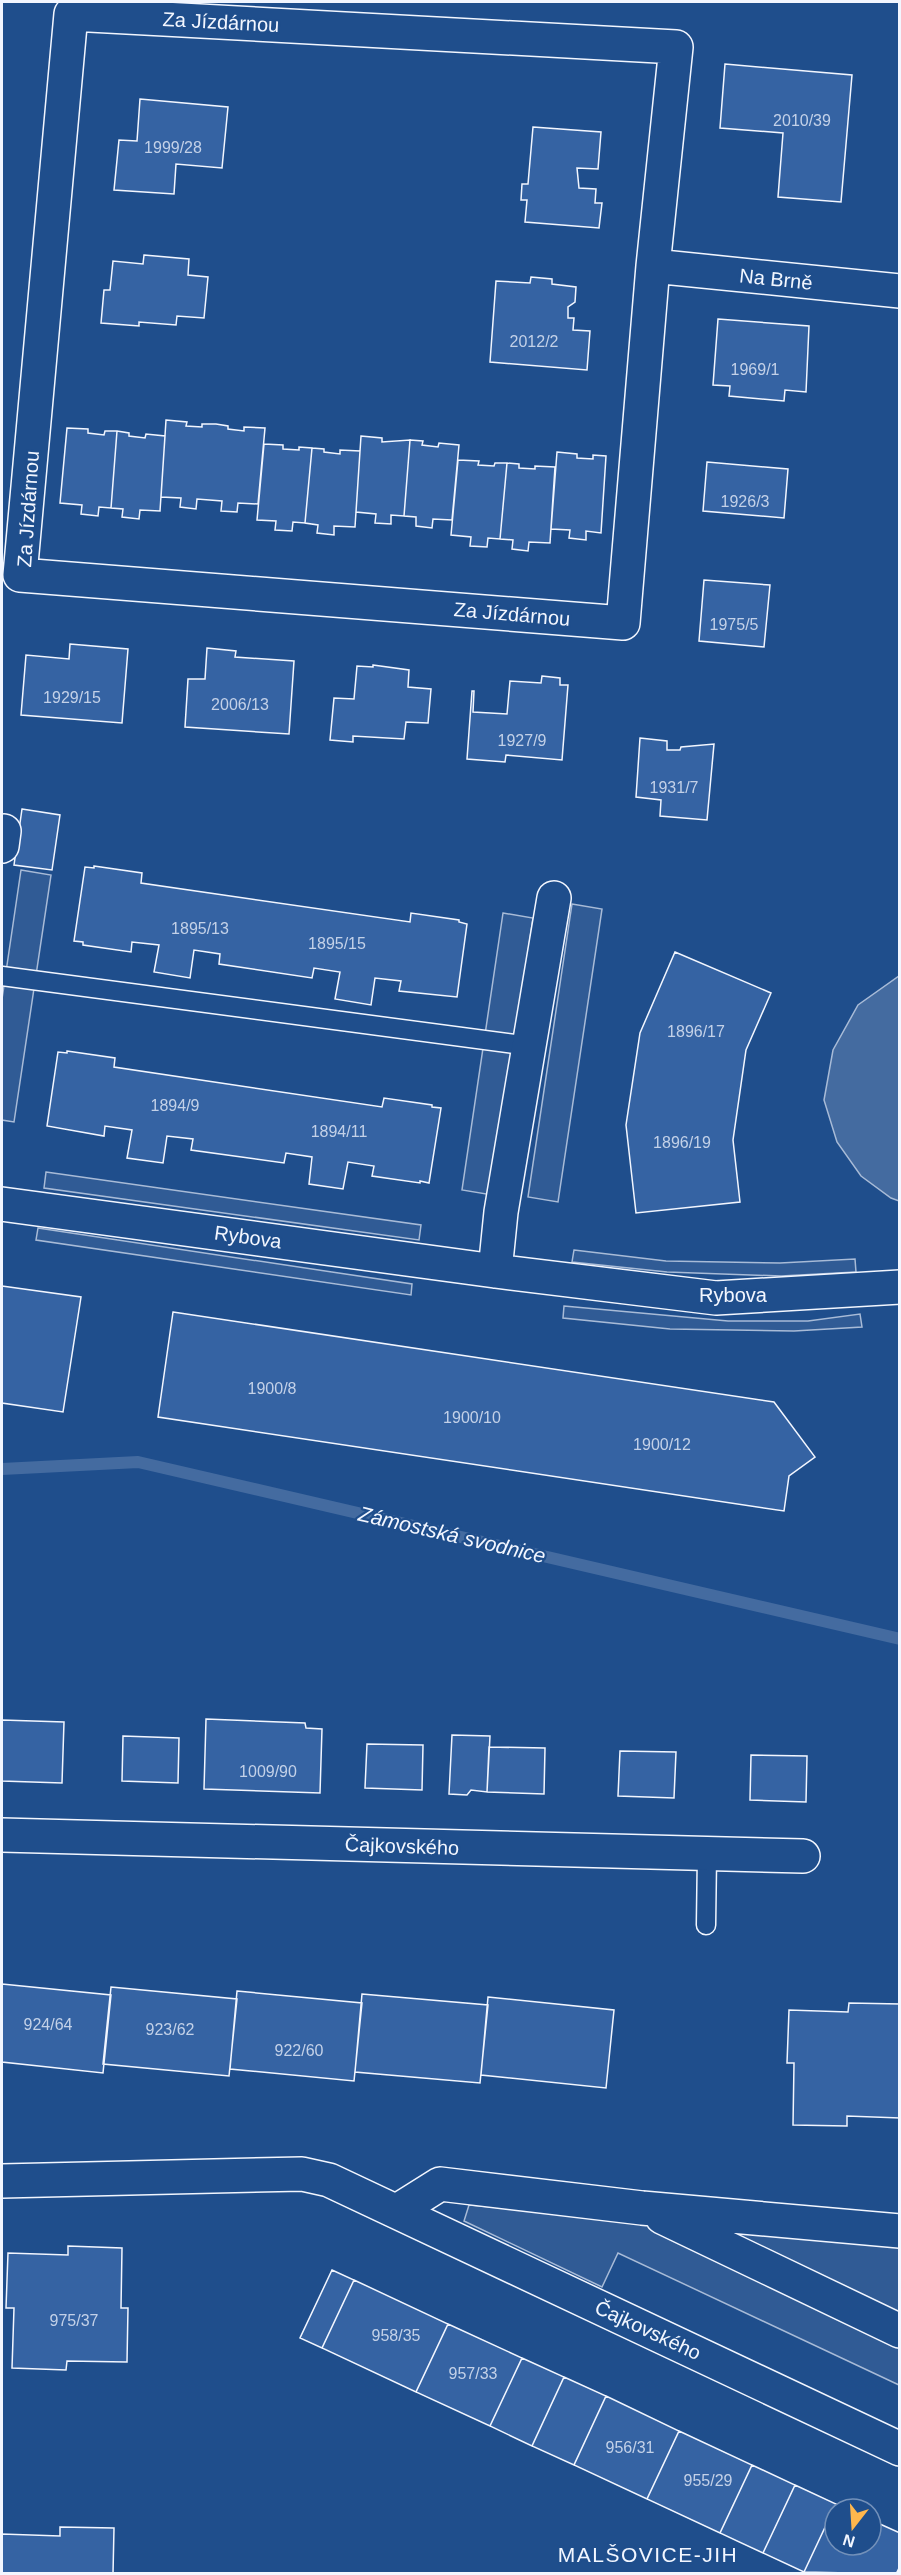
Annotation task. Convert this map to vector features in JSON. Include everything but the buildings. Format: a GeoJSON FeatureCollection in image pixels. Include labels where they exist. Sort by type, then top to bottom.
{"type":"FeatureCollection","features":[{"type":"Feature","properties":{"kind":"street","name":"Za Jízdárnou"},"geometry":{"type":"LineString","coordinates":[[71,14],[676,47],[653,266],[623,623],[20,575],[71,14]]}},
{"type":"Feature","properties":{"kind":"street","name":"Na Brně"},"geometry":{"type":"LineString","coordinates":[[653,266],[900,291]]}},
{"type":"Feature","properties":{"kind":"street"},"geometry":{"type":"LineString","coordinates":[[495,1271],[501,1212],[554,898]]}},
{"type":"Feature","properties":{"kind":"street","name":"Rybova"},"geometry":{"type":"LineString","coordinates":[[2,1204],[495,1271],[717,1298],[900,1287]]}},
{"type":"Feature","properties":{"kind":"street","name":"Čajkovského"},"geometry":{"type":"LineString","coordinates":[[2,1835],[803,1856]]}},
{"type":"Feature","properties":{"kind":"street","name":"Čajkovského"},"geometry":{"type":"LineString","coordinates":[[2,2181],[302,2174],[329,2180],[900,2449]]}},
{"type":"Feature","properties":{"kind":"street"},"geometry":{"type":"LineString","coordinates":[[397,2211],[440,2184],[642,2208],[900,2231]]}},
{"type":"Feature","properties":{"kind":"street"},"geometry":{"type":"LineString","coordinates":[[642,2208],[900,2331]]}},
{"type":"Feature","properties":{"kind":"lane"},"geometry":{"type":"LineString","coordinates":[[2,976],[530,1046]]}},
{"type":"Feature","properties":{"kind":"lane"},"geometry":{"type":"LineString","coordinates":[[706,1925],[707,1855]]}},
{"type":"Feature","properties":{"kind":"shaded area"},"geometry":{"type":"Polygon","coordinates":[[[21,870],[51,875],[14,1122],[2,1120],[2,999],[21,870]]]}},
{"type":"Feature","properties":{"kind":"shaded area"},"geometry":{"type":"Polygon","coordinates":[[[572,904],[602,909],[558,1202],[528,1197],[572,904]]]}},
{"type":"Feature","properties":{"kind":"shaded area"},"geometry":{"type":"Polygon","coordinates":[[[503,913],[533,918],[492,1195],[462,1190],[503,913]]]}},
{"type":"Feature","properties":{"kind":"shaded area"},"geometry":{"type":"Polygon","coordinates":[[[899,976],[899,1201],[891,1198],[861,1176],[837,1142],[824,1100],[833,1050],[858,1005],[899,976]]]}},
{"type":"Feature","properties":{"kind":"shaded area"},"geometry":{"type":"Polygon","coordinates":[[[46,1172],[421,1225],[419,1240],[44,1188],[46,1172]]]}},
{"type":"Feature","properties":{"kind":"shaded area"},"geometry":{"type":"Polygon","coordinates":[[[38,1228],[412,1284],[411,1295],[36,1240],[38,1228]]]}},
{"type":"Feature","properties":{"kind":"shaded area"},"geometry":{"type":"Polygon","coordinates":[[[574,1250],[666,1261],[780,1263],[855,1259],[856,1272],[781,1276],[667,1272],[572,1262],[574,1250]]]}},
{"type":"Feature","properties":{"kind":"shaded area"},"geometry":{"type":"Polygon","coordinates":[[[564,1306],[728,1321],[808,1321],[860,1314],[862,1327],[794,1331],[670,1329],[563,1318],[564,1306]]]}},
{"type":"Feature","properties":{"kind":"shaded area"},"geometry":{"type":"Polygon","coordinates":[[[469,2205],[899,2245],[899,2385],[618,2253],[602,2287],[464,2221],[469,2205]]]}},
{"type":"Feature","properties":{"kind":"waterway","name":"Zámostská svodnice"},"geometry":{"type":"LineString","coordinates":[[2,1469],[138,1462],[900,1639]]}},
{"type":"Feature","properties":{"kind":"district","name":"MALŠOVICE-JIH"},"geometry":{"type":"Point","coordinates":[648,2555]}}]}
